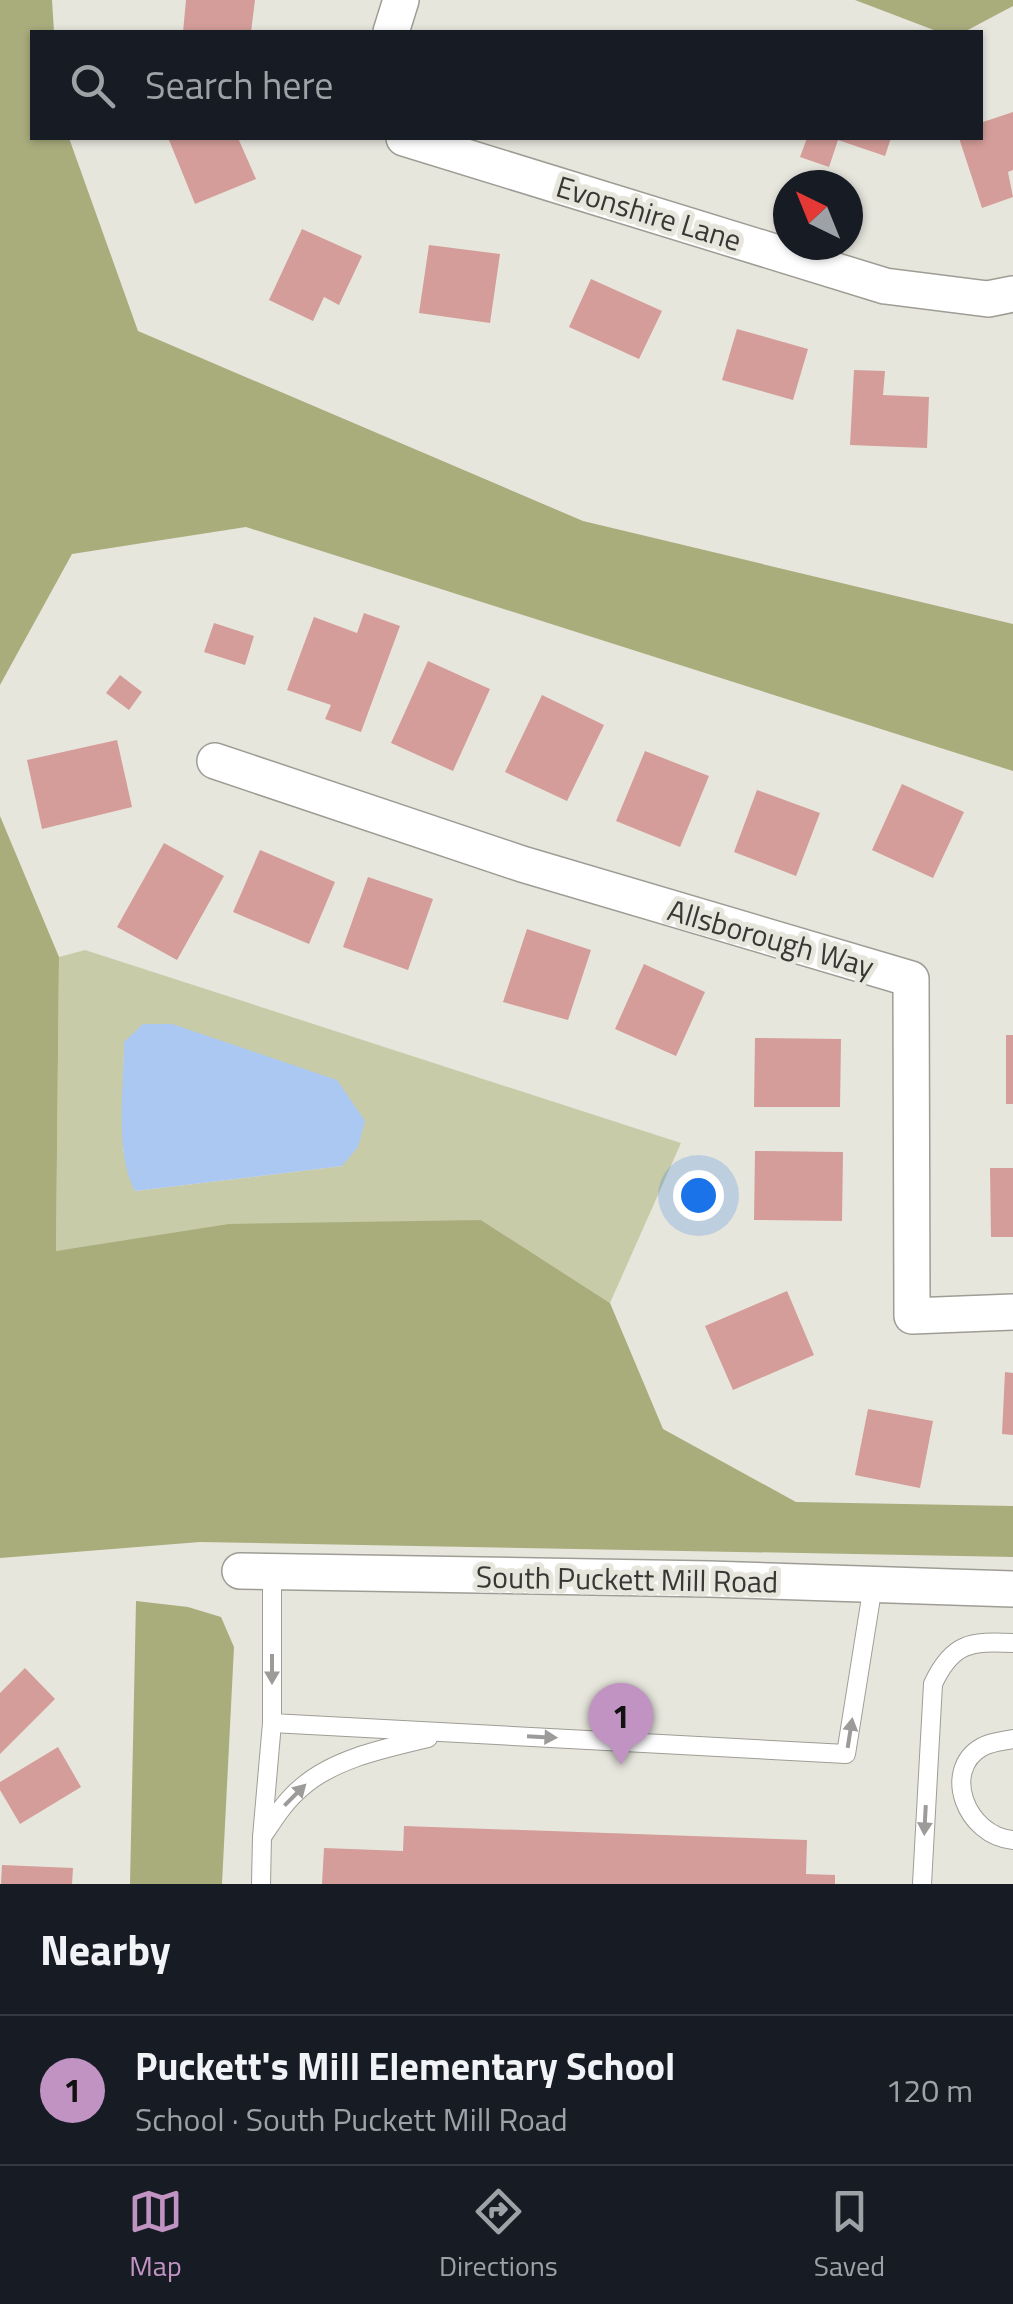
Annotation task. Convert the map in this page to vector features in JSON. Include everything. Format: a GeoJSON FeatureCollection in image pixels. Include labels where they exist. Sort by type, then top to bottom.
{"type":"FeatureCollection","features":[{"type":"Feature","properties":{"kind":"street"},"geometry":{"type":"LineString","coordinates":[[392,30],[401,0]]}},
{"type":"Feature","properties":{"kind":"street","name":"Evonshire Lane"},"geometry":{"type":"LineString","coordinates":[[410,140],[885,286],[988,299],[1013,294]]}},
{"type":"Feature","properties":{"kind":"street","name":"Allsborough Way"},"geometry":{"type":"LineString","coordinates":[[215,761],[522,864],[911,979],[912,1316],[1013,1312]]}},
{"type":"Feature","properties":{"kind":"street","name":"South Puckett Mill Road"},"geometry":{"type":"LineString","coordinates":[[256,1572],[1013,1589]]}},
{"type":"Feature","properties":{"kind":"lane"},"geometry":{"type":"LineString","coordinates":[[256,1572],[272,1724],[261,1884]]}},
{"type":"Feature","properties":{"kind":"lane"},"geometry":{"type":"LineString","coordinates":[[272,1724],[846,1754],[873,1585]]}},
{"type":"Feature","properties":{"kind":"lane"},"geometry":{"type":"LineString","coordinates":[[922,1884],[933,1684],[943,1663],[966,1644],[1013,1643]]}},
{"type":"Feature","properties":{"kind":"lane"},"geometry":{"type":"LineString","coordinates":[[262,1837],[285,1803],[323,1772],[391,1746],[466,1734]]}},
{"type":"Feature","properties":{"kind":"lane"},"geometry":{"type":"LineString","coordinates":[[1013,1739],[983,1746],[968,1758],[962,1778],[964,1802],[973,1823],[1013,1840]]}},
{"type":"Feature","properties":{"kind":"green space"},"geometry":{"type":"Polygon","coordinates":[[[0,0],[52,0],[54,30],[30,30],[30,140],[70,140],[138,331],[583,521],[1013,624],[1013,771],[246,527],[72,554],[0,685],[0,0]]]}},
{"type":"Feature","properties":{"kind":"green space"},"geometry":{"type":"Polygon","coordinates":[[[855,0],[1013,0],[1013,6],[968,30],[934,30],[855,0]]]}},
{"type":"Feature","properties":{"kind":"green space"},"geometry":{"type":"Polygon","coordinates":[[[0,816],[59,957],[56,1251],[229,1224],[481,1220],[610,1303],[663,1429],[796,1502],[1013,1506],[1013,1557],[200,1542],[0,1558],[0,816]]]}},
{"type":"Feature","properties":{"kind":"green space"},"geometry":{"type":"Polygon","coordinates":[[[85,950],[681,1143],[610,1303],[481,1220],[56,1251],[59,957],[85,950]],[[124,1042],[123,1150],[135,1191],[342,1166],[124,1042]]]}},
{"type":"Feature","properties":{"kind":"green space"},"geometry":{"type":"Polygon","coordinates":[[[136,1601],[188,1607],[221,1617],[234,1647],[222,1884],[130,1884],[136,1601]]]}},
{"type":"Feature","properties":{"kind":"water"},"geometry":{"type":"Polygon","coordinates":[[[143,1024],[172,1024],[337,1080],[365,1121],[358,1147],[342,1166],[135,1191],[122,1138],[124,1042],[143,1024]]]}},
{"type":"Feature","properties":{"kind":"building"},"geometry":{"type":"Polygon","coordinates":[[[186,0],[255,0],[251,30],[183,30],[186,0]]]}},
{"type":"Feature","properties":{"kind":"building"},"geometry":{"type":"Polygon","coordinates":[[[1013,112],[1013,170],[1008,172],[1013,197],[982,208],[960,140],[983,140],[983,122],[1013,112]]]}},
{"type":"Feature","properties":{"kind":"building"},"geometry":{"type":"Polygon","coordinates":[[[169,140],[239,140],[256,179],[195,204],[169,140]]]}},
{"type":"Feature","properties":{"kind":"building"},"geometry":{"type":"Polygon","coordinates":[[[806,140],[838,140],[829,167],[800,157],[806,140]]]}},
{"type":"Feature","properties":{"kind":"building"},"geometry":{"type":"Polygon","coordinates":[[[838,140],[890,140],[885,156],[838,140]]]}},
{"type":"Feature","properties":{"kind":"building"},"geometry":{"type":"Polygon","coordinates":[[[302,229],[362,256],[339,305],[324,297],[313,321],[269,300],[302,229]]]}},
{"type":"Feature","properties":{"kind":"building"},"geometry":{"type":"Polygon","coordinates":[[[429,245],[500,254],[490,323],[419,313],[429,245]]]}},
{"type":"Feature","properties":{"kind":"building"},"geometry":{"type":"Polygon","coordinates":[[[591,279],[662,311],[639,359],[569,327],[591,279]]]}},
{"type":"Feature","properties":{"kind":"building"},"geometry":{"type":"Polygon","coordinates":[[[737,329],[808,349],[793,400],[722,380],[737,329]]]}},
{"type":"Feature","properties":{"kind":"building"},"geometry":{"type":"Polygon","coordinates":[[[854,370],[885,371],[883,395],[929,397],[927,448],[850,445],[854,370]]]}},
{"type":"Feature","properties":{"kind":"building"},"geometry":{"type":"Polygon","coordinates":[[[364,613],[400,626],[361,732],[325,719],[331,705],[287,690],[314,617],[357,633],[364,613]]]}},
{"type":"Feature","properties":{"kind":"building"},"geometry":{"type":"Polygon","coordinates":[[[214,623],[254,636],[245,665],[204,652],[214,623]]]}},
{"type":"Feature","properties":{"kind":"building"},"geometry":{"type":"Polygon","coordinates":[[[428,661],[490,689],[453,771],[391,743],[428,661]]]}},
{"type":"Feature","properties":{"kind":"building"},"geometry":{"type":"Polygon","coordinates":[[[120,675],[142,692],[129,710],[106,693],[120,675]]]}},
{"type":"Feature","properties":{"kind":"building"},"geometry":{"type":"Polygon","coordinates":[[[542,695],[604,725],[567,801],[505,772],[542,695]]]}},
{"type":"Feature","properties":{"kind":"building"},"geometry":{"type":"Polygon","coordinates":[[[117,740],[132,807],[42,829],[27,760],[117,740]]]}},
{"type":"Feature","properties":{"kind":"building"},"geometry":{"type":"Polygon","coordinates":[[[645,751],[709,776],[680,847],[616,821],[645,751]]]}},
{"type":"Feature","properties":{"kind":"building"},"geometry":{"type":"Polygon","coordinates":[[[902,784],[964,812],[933,878],[872,850],[902,784]]]}},
{"type":"Feature","properties":{"kind":"building"},"geometry":{"type":"Polygon","coordinates":[[[757,790],[820,813],[796,876],[734,852],[757,790]]]}},
{"type":"Feature","properties":{"kind":"building"},"geometry":{"type":"Polygon","coordinates":[[[164,843],[224,876],[177,960],[117,927],[164,843]]]}},
{"type":"Feature","properties":{"kind":"building"},"geometry":{"type":"Polygon","coordinates":[[[260,850],[335,882],[309,944],[233,912],[260,850]]]}},
{"type":"Feature","properties":{"kind":"building"},"geometry":{"type":"Polygon","coordinates":[[[368,877],[433,899],[408,970],[343,947],[368,877]]]}},
{"type":"Feature","properties":{"kind":"building"},"geometry":{"type":"Polygon","coordinates":[[[527,929],[591,950],[568,1020],[503,1002],[527,929]]]}},
{"type":"Feature","properties":{"kind":"building"},"geometry":{"type":"Polygon","coordinates":[[[644,964],[705,992],[676,1056],[615,1029],[644,964]]]}},
{"type":"Feature","properties":{"kind":"building"},"geometry":{"type":"Polygon","coordinates":[[[1006,1035],[1013,1035],[1013,1104],[1006,1104],[1006,1035]]]}},
{"type":"Feature","properties":{"kind":"building"},"geometry":{"type":"Polygon","coordinates":[[[755,1038],[841,1039],[840,1107],[754,1107],[755,1038]]]}},
{"type":"Feature","properties":{"kind":"building"},"geometry":{"type":"Polygon","coordinates":[[[755,1151],[843,1152],[842,1221],[754,1220],[755,1151]]]}},
{"type":"Feature","properties":{"kind":"building"},"geometry":{"type":"Polygon","coordinates":[[[990,1168],[1013,1168],[1013,1237],[991,1237],[990,1168]]]}},
{"type":"Feature","properties":{"kind":"building"},"geometry":{"type":"Polygon","coordinates":[[[787,1291],[814,1355],[733,1390],[705,1326],[787,1291]]]}},
{"type":"Feature","properties":{"kind":"building"},"geometry":{"type":"Polygon","coordinates":[[[1005,1372],[1013,1373],[1013,1435],[1002,1434],[1005,1372]]]}},
{"type":"Feature","properties":{"kind":"building"},"geometry":{"type":"Polygon","coordinates":[[[868,1409],[933,1421],[920,1488],[855,1475],[868,1409]]]}},
{"type":"Feature","properties":{"kind":"building"},"geometry":{"type":"Polygon","coordinates":[[[25,1668],[55,1699],[0,1754],[0,1693],[25,1668]]]}},
{"type":"Feature","properties":{"kind":"building"},"geometry":{"type":"Polygon","coordinates":[[[58,1747],[81,1787],[20,1824],[0,1790],[0,1782],[58,1747]]]}},
{"type":"Feature","properties":{"kind":"building"},"geometry":{"type":"Polygon","coordinates":[[[404,1826],[807,1840],[806,1874],[835,1875],[835,1884],[322,1884],[324,1848],[403,1851],[404,1826]]]}},
{"type":"Feature","properties":{"kind":"building"},"geometry":{"type":"Polygon","coordinates":[[[2,1865],[73,1868],[72,1884],[1,1884],[2,1865]]]}},
{"type":"Feature","properties":{"kind":"place","name":"Puckett's Mill Elementary School"},"geometry":{"type":"Point","coordinates":[621,1765]}}]}
